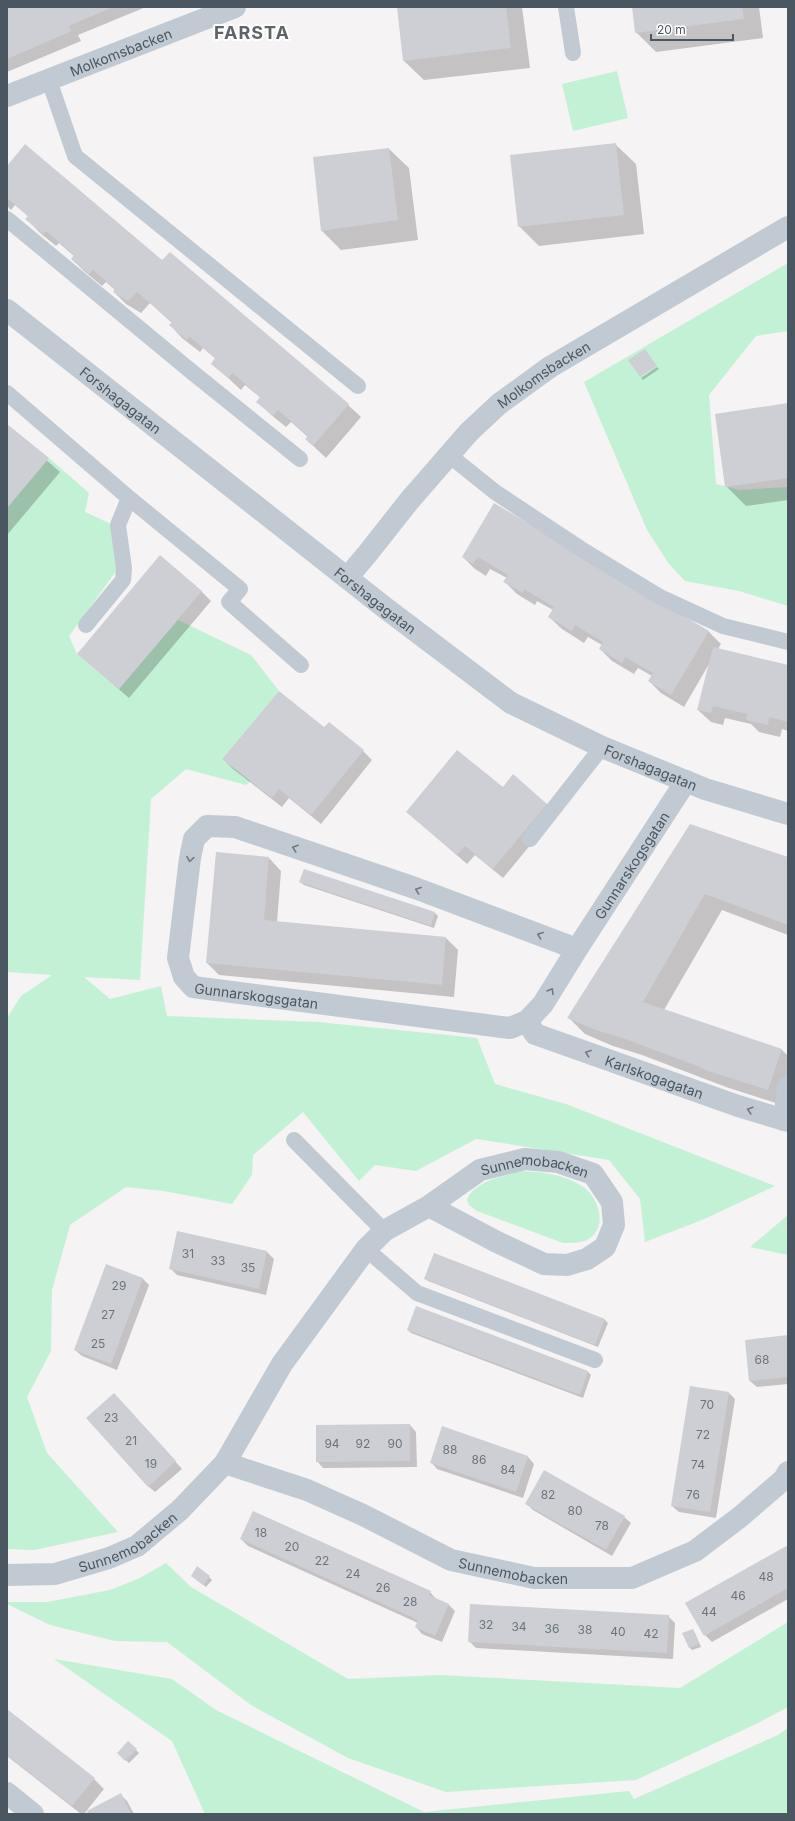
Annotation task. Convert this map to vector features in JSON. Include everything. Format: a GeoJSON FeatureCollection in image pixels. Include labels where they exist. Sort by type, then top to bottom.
{"type":"FeatureCollection","features":[{"type":"Feature","properties":{"kind":"street","name":"Molkomsbacken"},"geometry":{"type":"LineString","coordinates":[[7,96],[235,7]]}},
{"type":"Feature","properties":{"kind":"street","name":"Molkomsbacken"},"geometry":{"type":"LineString","coordinates":[[346,578],[409,501],[469,432],[499,404],[550,367],[788,227]]}},
{"type":"Feature","properties":{"kind":"street","name":"Forshagagatan"},"geometry":{"type":"LineString","coordinates":[[7,310],[346,578],[456,663],[511,703],[602,747],[705,789],[788,814]]}},
{"type":"Feature","properties":{"kind":"street","name":"Gunnarskogsgatan"},"geometry":{"type":"LineString","coordinates":[[577,949],[415,888],[235,827],[207,826],[194,839],[190,858],[178,958],[184,977],[193,987],[510,1028],[527,1022],[543,1004],[686,781]]}},
{"type":"Feature","properties":{"kind":"street","name":"Karlskogagatan"},"geometry":{"type":"LineString","coordinates":[[527,1022],[535,1034],[738,1106],[786,1120]]}},
{"type":"Feature","properties":{"kind":"street"},"geometry":{"type":"LineString","coordinates":[[786,1120],[788,1088]]}},
{"type":"Feature","properties":{"kind":"street","name":"Sunnemobacken"},"geometry":{"type":"LineString","coordinates":[[7,1575],[55,1574],[109,1558],[136,1546],[180,1510],[225,1463],[282,1364],[366,1249],[384,1231],[428,1206],[480,1170],[525,1160],[558,1162],[593,1174],[612,1202],[614,1225],[605,1247],[587,1259],[567,1265],[544,1264],[495,1242],[428,1206]]}},
{"type":"Feature","properties":{"kind":"street","name":"Sunnemobacken"},"geometry":{"type":"LineString","coordinates":[[225,1463],[307,1490],[363,1515],[451,1560],[534,1578],[632,1578],[695,1551],[740,1517],[784,1479],[788,1472]]}},
{"type":"Feature","properties":{"kind":"street"},"geometry":{"type":"LineString","coordinates":[[7,1793],[33,1814]]}},
{"type":"Feature","properties":{"kind":"lane"},"geometry":{"type":"LineString","coordinates":[[566,7],[573,53]]}},
{"type":"Feature","properties":{"kind":"lane"},"geometry":{"type":"LineString","coordinates":[[48,80],[75,156],[358,386]]}},
{"type":"Feature","properties":{"kind":"lane"},"geometry":{"type":"LineString","coordinates":[[7,219],[300,459]]}},
{"type":"Feature","properties":{"kind":"lane"},"geometry":{"type":"LineString","coordinates":[[7,393],[129,498],[240,589],[229,602],[301,665]]}},
{"type":"Feature","properties":{"kind":"lane"},"geometry":{"type":"LineString","coordinates":[[449,455],[496,492],[581,549],[660,597],[723,626],[788,642]]}},
{"type":"Feature","properties":{"kind":"lane"},"geometry":{"type":"LineString","coordinates":[[86,625],[123,580],[124,568],[118,525],[129,498]]}},
{"type":"Feature","properties":{"kind":"lane"},"geometry":{"type":"LineString","coordinates":[[530,839],[602,747]]}},
{"type":"Feature","properties":{"kind":"lane"},"geometry":{"type":"LineString","coordinates":[[294,1140],[384,1231]]}},
{"type":"Feature","properties":{"kind":"lane"},"geometry":{"type":"LineString","coordinates":[[366,1249],[417,1293],[595,1360]]}},
{"type":"Feature","properties":{"kind":"green space"},"geometry":{"type":"Polygon","coordinates":[[[617,71],[628,118],[573,131],[562,84],[617,71]]]}},
{"type":"Feature","properties":{"kind":"green space"},"geometry":{"type":"Polygon","coordinates":[[[788,263],[788,331],[756,336],[709,395],[716,484],[739,490],[788,487],[788,606],[739,591],[685,581],[669,564],[647,530],[584,382],[788,263]]]}},
{"type":"Feature","properties":{"kind":"green space"},"geometry":{"type":"Polygon","coordinates":[[[49,458],[89,493],[85,512],[111,524],[117,570],[69,636],[77,654],[119,689],[178,620],[251,655],[279,691],[222,759],[251,781],[246,785],[186,769],[151,799],[140,980],[84,977],[110,999],[161,986],[167,1016],[318,1022],[477,1038],[495,1084],[566,1104],[775,1186],[702,1220],[645,1242],[640,1199],[609,1160],[476,1139],[416,1171],[375,1165],[359,1181],[303,1112],[253,1155],[252,1175],[232,1204],[164,1191],[126,1187],[70,1225],[52,1290],[51,1351],[27,1397],[47,1453],[118,1532],[34,1550],[7,1549],[7,1018],[21,996],[52,975],[7,972],[7,508],[49,458]]]}},
{"type":"Feature","properties":{"kind":"green space"},"geometry":{"type":"Polygon","coordinates":[[[520,1171],[560,1176],[575,1182],[588,1191],[597,1205],[599,1213],[600,1221],[594,1235],[584,1241],[563,1243],[477,1211],[469,1205],[467,1200],[476,1188],[482,1184],[520,1171]]]}},
{"type":"Feature","properties":{"kind":"green space"},"geometry":{"type":"Polygon","coordinates":[[[788,1215],[788,1255],[750,1247],[788,1215]]]}},
{"type":"Feature","properties":{"kind":"green space"},"geometry":{"type":"Polygon","coordinates":[[[166,1563],[191,1587],[348,1679],[440,1675],[680,1688],[788,1622],[788,1707],[758,1723],[636,1780],[446,1792],[348,1758],[251,1705],[167,1642],[115,1641],[50,1625],[7,1604],[7,1602],[47,1602],[110,1590],[140,1578],[166,1563]]]}},
{"type":"Feature","properties":{"kind":"green space"},"geometry":{"type":"Polygon","coordinates":[[[54,1659],[172,1679],[216,1710],[424,1812],[629,1791],[634,1799],[778,1735],[788,1728],[788,1814],[205,1814],[172,1741],[54,1659]]]}},
{"type":"Feature","properties":{"kind":"building"},"geometry":{"type":"Polygon","coordinates":[[[7,7],[113,7],[69,26],[72,31],[7,59],[7,7]]]}},
{"type":"Feature","properties":{"kind":"building"},"geometry":{"type":"Polygon","coordinates":[[[397,7],[506,7],[511,48],[403,61],[397,7]]]}},
{"type":"Feature","properties":{"kind":"building"},"geometry":{"type":"Polygon","coordinates":[[[632,7],[742,7],[744,19],[635,33],[632,7]]]}},
{"type":"Feature","properties":{"kind":"building"},"geometry":{"type":"Polygon","coordinates":[[[616,143],[624,215],[518,227],[510,155],[616,143]]]}},
{"type":"Feature","properties":{"kind":"building"},"geometry":{"type":"Polygon","coordinates":[[[25,144],[162,260],[170,252],[349,404],[313,446],[305,439],[308,436],[278,410],[273,416],[256,402],[260,397],[233,373],[228,378],[211,364],[215,358],[190,337],[187,340],[169,325],[172,322],[137,292],[128,301],[113,292],[115,289],[93,270],[89,274],[71,259],[74,255],[46,231],[43,234],[25,219],[28,216],[7,198],[7,166],[25,144]]]}},
{"type":"Feature","properties":{"kind":"building"},"geometry":{"type":"Polygon","coordinates":[[[389,148],[398,220],[321,231],[313,157],[389,148]]]}},
{"type":"Feature","properties":{"kind":"building"},"geometry":{"type":"Polygon","coordinates":[[[645,349],[657,366],[640,377],[628,360],[645,349]]]}},
{"type":"Feature","properties":{"kind":"building"},"geometry":{"type":"Polygon","coordinates":[[[788,403],[788,478],[725,487],[715,414],[788,403]]]}},
{"type":"Feature","properties":{"kind":"building"},"geometry":{"type":"Polygon","coordinates":[[[7,424],[49,458],[7,508],[7,424]]]}},
{"type":"Feature","properties":{"kind":"building"},"geometry":{"type":"Polygon","coordinates":[[[494,503],[709,631],[671,695],[648,681],[653,673],[625,657],[622,663],[599,649],[603,642],[575,625],[572,631],[548,617],[554,607],[524,589],[523,593],[503,582],[508,575],[478,557],[473,564],[462,557],[494,503]]]}},
{"type":"Feature","properties":{"kind":"building"},"geometry":{"type":"Polygon","coordinates":[[[160,555],[202,591],[119,689],[77,654],[160,555]]]}},
{"type":"Feature","properties":{"kind":"building"},"geometry":{"type":"Polygon","coordinates":[[[713,647],[788,665],[788,722],[769,717],[768,725],[746,720],[747,714],[713,706],[711,713],[697,710],[713,647]]]}},
{"type":"Feature","properties":{"kind":"building"},"geometry":{"type":"Polygon","coordinates":[[[279,691],[324,727],[329,722],[364,750],[311,815],[279,789],[272,798],[222,759],[279,691]]]}},
{"type":"Feature","properties":{"kind":"building"},"geometry":{"type":"Polygon","coordinates":[[[457,750],[503,787],[513,774],[547,804],[493,869],[465,846],[457,855],[406,812],[457,750]]]}},
{"type":"Feature","properties":{"kind":"building"},"geometry":{"type":"Polygon","coordinates":[[[690,824],[788,857],[788,925],[705,894],[643,1002],[782,1049],[768,1090],[708,1071],[567,1018],[690,824]]]}},
{"type":"Feature","properties":{"kind":"building"},"geometry":{"type":"Polygon","coordinates":[[[216,852],[269,857],[264,920],[446,937],[442,985],[206,963],[216,852]]]}},
{"type":"Feature","properties":{"kind":"building"},"geometry":{"type":"Polygon","coordinates":[[[304,869],[435,912],[431,926],[299,882],[304,869]]]}},
{"type":"Feature","properties":{"kind":"building"},"geometry":{"type":"Polygon","coordinates":[[[177,1231],[267,1251],[259,1289],[169,1269],[177,1231]]]}},
{"type":"Feature","properties":{"kind":"building"},"geometry":{"type":"Polygon","coordinates":[[[434,1253],[605,1319],[595,1345],[424,1279],[434,1253]]]}},
{"type":"Feature","properties":{"kind":"building"},"geometry":{"type":"Polygon","coordinates":[[[106,1264],[143,1278],[111,1364],[74,1350],[106,1264]]]}},
{"type":"Feature","properties":{"kind":"building"},"geometry":{"type":"Polygon","coordinates":[[[416,1306],[588,1371],[580,1395],[407,1330],[416,1306]]]}},
{"type":"Feature","properties":{"kind":"building"},"geometry":{"type":"Polygon","coordinates":[[[788,1335],[788,1377],[749,1381],[745,1340],[788,1335]]]}},
{"type":"Feature","properties":{"kind":"building"},"geometry":{"type":"Polygon","coordinates":[[[690,1386],[729,1392],[710,1512],[671,1506],[690,1386]]]}},
{"type":"Feature","properties":{"kind":"building"},"geometry":{"type":"Polygon","coordinates":[[[114,1393],[176,1461],[148,1487],[86,1418],[114,1393]]]}},
{"type":"Feature","properties":{"kind":"building"},"geometry":{"type":"Polygon","coordinates":[[[410,1424],[410,1461],[316,1462],[316,1425],[410,1424]]]}},
{"type":"Feature","properties":{"kind":"building"},"geometry":{"type":"Polygon","coordinates":[[[442,1426],[528,1456],[516,1492],[430,1463],[442,1426]]]}},
{"type":"Feature","properties":{"kind":"building"},"geometry":{"type":"Polygon","coordinates":[[[544,1470],[625,1516],[606,1550],[525,1504],[544,1470]]]}},
{"type":"Feature","properties":{"kind":"building"},"geometry":{"type":"Polygon","coordinates":[[[253,1511],[431,1591],[429,1595],[449,1604],[435,1636],[415,1627],[418,1620],[240,1539],[253,1511]]]}},
{"type":"Feature","properties":{"kind":"building"},"geometry":{"type":"Polygon","coordinates":[[[788,1545],[788,1588],[704,1636],[685,1603],[788,1545]]]}},
{"type":"Feature","properties":{"kind":"building"},"geometry":{"type":"Polygon","coordinates":[[[197,1566],[210,1576],[203,1585],[191,1576],[197,1566]]]}},
{"type":"Feature","properties":{"kind":"building"},"geometry":{"type":"Polygon","coordinates":[[[470,1604],[669,1615],[667,1653],[468,1642],[470,1604]]]}},
{"type":"Feature","properties":{"kind":"building"},"geometry":{"type":"Polygon","coordinates":[[[693,1629],[699,1644],[689,1648],[682,1633],[693,1629]]]}},
{"type":"Feature","properties":{"kind":"building"},"geometry":{"type":"Polygon","coordinates":[[[7,1709],[95,1778],[72,1806],[7,1755],[7,1709]]]}},
{"type":"Feature","properties":{"kind":"building"},"geometry":{"type":"Polygon","coordinates":[[[128,1741],[137,1749],[125,1761],[117,1753],[128,1741]]]}},
{"type":"Feature","properties":{"kind":"building"},"geometry":{"type":"Polygon","coordinates":[[[121,1793],[131,1814],[88,1814],[87,1811],[121,1793]]]}},
{"type":"Feature","properties":{"kind":"district","name":"FARSTA"},"geometry":{"type":"Point","coordinates":[252,32]}}]}
